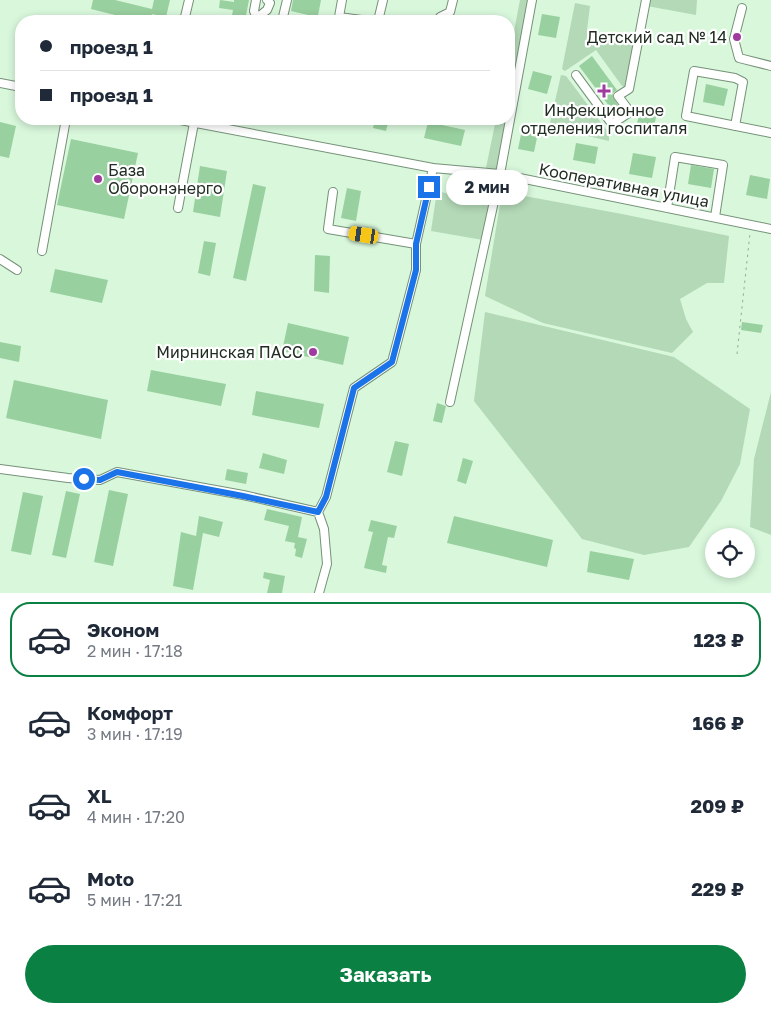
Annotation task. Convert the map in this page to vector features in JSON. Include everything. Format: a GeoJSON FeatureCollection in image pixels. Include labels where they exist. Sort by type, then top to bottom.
{"type":"FeatureCollection","features":[{"type":"Feature","properties":{"kind":"street"},"geometry":{"type":"LineString","coordinates":[[185,15],[189,0]]}},
{"type":"Feature","properties":{"kind":"street"},"geometry":{"type":"LineString","coordinates":[[256,0],[254,11],[256,15]]}},
{"type":"Feature","properties":{"kind":"street"},"geometry":{"type":"LineString","coordinates":[[261,15],[269,7],[270,3],[267,0]]}},
{"type":"Feature","properties":{"kind":"street"},"geometry":{"type":"LineString","coordinates":[[283,15],[287,0]]}},
{"type":"Feature","properties":{"kind":"street"},"geometry":{"type":"LineString","coordinates":[[339,15],[342,0]]}},
{"type":"Feature","properties":{"kind":"street"},"geometry":{"type":"LineString","coordinates":[[379,15],[383,0]]}},
{"type":"Feature","properties":{"kind":"street"},"geometry":{"type":"LineString","coordinates":[[442,15],[450,12],[453,0]]}},
{"type":"Feature","properties":{"kind":"street"},"geometry":{"type":"LineString","coordinates":[[515,92],[532,0]]}},
{"type":"Feature","properties":{"kind":"street"},"geometry":{"type":"LineString","coordinates":[[576,75],[612,124],[630,112],[618,96],[629,89],[646,0]]}},
{"type":"Feature","properties":{"kind":"street"},"geometry":{"type":"LineString","coordinates":[[742,8],[734,39],[739,58],[771,66]]}},
{"type":"Feature","properties":{"kind":"street"},"geometry":{"type":"LineString","coordinates":[[735,126],[742,82],[735,78],[694,71],[686,116],[735,126],[771,133]]}},
{"type":"Feature","properties":{"kind":"street"},"geometry":{"type":"LineString","coordinates":[[0,83],[15,86]]}},
{"type":"Feature","properties":{"kind":"street"},"geometry":{"type":"LineString","coordinates":[[42,251],[65,125]]}},
{"type":"Feature","properties":{"kind":"street"},"geometry":{"type":"LineString","coordinates":[[178,208],[193,125]]}},
{"type":"Feature","properties":{"kind":"street","name":"Кооперативная улица"},"geometry":{"type":"LineString","coordinates":[[210,125],[433,168],[500,174],[771,229]]}},
{"type":"Feature","properties":{"kind":"street"},"geometry":{"type":"LineString","coordinates":[[450,402],[509,125]]}},
{"type":"Feature","properties":{"kind":"street"},"geometry":{"type":"LineString","coordinates":[[667,208],[675,157],[723,165],[715,217]]}},
{"type":"Feature","properties":{"kind":"street"},"geometry":{"type":"LineString","coordinates":[[319,593],[327,564],[324,529],[318,512],[326,497],[354,388],[392,362],[416,270],[416,244],[433,168]]}},
{"type":"Feature","properties":{"kind":"street"},"geometry":{"type":"LineString","coordinates":[[333,192],[328,229],[416,244]]}},
{"type":"Feature","properties":{"kind":"street"},"geometry":{"type":"LineString","coordinates":[[0,259],[17,270]]}},
{"type":"Feature","properties":{"kind":"street"},"geometry":{"type":"LineString","coordinates":[[0,469],[68,478],[100,480],[117,472],[318,512]]}},
{"type":"Feature","properties":{"kind":"path"},"geometry":{"type":"LineString","coordinates":[[737,354],[751,225]]}},
{"type":"Feature","properties":{"kind":"green space"},"geometry":{"type":"Polygon","coordinates":[[[520,0],[530,0],[515,76],[515,26],[520,0]]]}},
{"type":"Feature","properties":{"kind":"green space"},"geometry":{"type":"Polygon","coordinates":[[[648,0],[697,0],[696,15],[647,6],[648,0]]]}},
{"type":"Feature","properties":{"kind":"green space"},"geometry":{"type":"Polygon","coordinates":[[[575,3],[590,6],[587,30],[614,36],[636,35],[626,87],[622,86],[596,50],[565,71],[562,69],[575,3]]]}},
{"type":"Feature","properties":{"kind":"green space"},"geometry":{"type":"Polygon","coordinates":[[[561,75],[566,76],[609,133],[609,141],[549,127],[561,75]]]}},
{"type":"Feature","properties":{"kind":"green space"},"geometry":{"type":"Polygon","coordinates":[[[495,125],[505,125],[495,175],[485,173],[495,125]]]}},
{"type":"Feature","properties":{"kind":"green space"},"geometry":{"type":"Polygon","coordinates":[[[437,191],[490,204],[483,240],[431,231],[437,191]]]}},
{"type":"Feature","properties":{"kind":"green space"},"geometry":{"type":"Polygon","coordinates":[[[502,192],[729,236],[724,283],[707,283],[680,299],[686,319],[693,332],[672,353],[543,323],[485,296],[502,192]]]}},
{"type":"Feature","properties":{"kind":"green space"},"geometry":{"type":"Polygon","coordinates":[[[485,312],[674,357],[750,409],[740,464],[721,501],[689,547],[644,555],[582,539],[474,401],[485,312]]]}},
{"type":"Feature","properties":{"kind":"green space"},"geometry":{"type":"Polygon","coordinates":[[[771,392],[771,535],[750,527],[754,459],[771,392]]]}},
{"type":"Feature","properties":{"kind":"building"},"geometry":{"type":"Polygon","coordinates":[[[93,0],[115,0],[152,9],[154,0],[170,0],[166,15],[115,15],[91,9],[93,0]]]}},
{"type":"Feature","properties":{"kind":"building"},"geometry":{"type":"Polygon","coordinates":[[[220,0],[234,2],[234,0],[249,0],[246,15],[232,15],[233,10],[219,8],[220,0]]]}},
{"type":"Feature","properties":{"kind":"building"},"geometry":{"type":"Polygon","coordinates":[[[293,0],[321,0],[318,15],[291,11],[293,0]]]}},
{"type":"Feature","properties":{"kind":"building"},"geometry":{"type":"Polygon","coordinates":[[[542,14],[560,17],[556,38],[538,35],[542,14]]]}},
{"type":"Feature","properties":{"kind":"building"},"geometry":{"type":"Polygon","coordinates":[[[592,56],[617,90],[613,93],[613,97],[621,110],[615,114],[579,66],[592,56]]]}},
{"type":"Feature","properties":{"kind":"building"},"geometry":{"type":"Polygon","coordinates":[[[533,71],[552,76],[547,94],[528,89],[533,71]]]}},
{"type":"Feature","properties":{"kind":"building"},"geometry":{"type":"Polygon","coordinates":[[[706,84],[728,89],[724,106],[703,102],[706,84]]]}},
{"type":"Feature","properties":{"kind":"building"},"geometry":{"type":"Polygon","coordinates":[[[641,108],[657,112],[654,127],[637,123],[641,108]]]}},
{"type":"Feature","properties":{"kind":"building"},"geometry":{"type":"Polygon","coordinates":[[[0,122],[16,126],[9,158],[0,156],[0,122]]]}},
{"type":"Feature","properties":{"kind":"building"},"geometry":{"type":"Polygon","coordinates":[[[374,125],[388,125],[386,131],[373,128],[374,125]]]}},
{"type":"Feature","properties":{"kind":"building"},"geometry":{"type":"Polygon","coordinates":[[[427,125],[442,125],[465,130],[461,146],[424,138],[427,125]]]}},
{"type":"Feature","properties":{"kind":"building"},"geometry":{"type":"Polygon","coordinates":[[[522,130],[538,133],[534,152],[518,149],[522,130]]]}},
{"type":"Feature","properties":{"kind":"building","name":"База Оборонэнерго"},"geometry":{"type":"Polygon","coordinates":[[[71,139],[138,153],[124,219],[57,205],[71,139]]]}},
{"type":"Feature","properties":{"kind":"building"},"geometry":{"type":"Polygon","coordinates":[[[576,143],[598,147],[595,164],[573,160],[576,143]]]}},
{"type":"Feature","properties":{"kind":"building"},"geometry":{"type":"Polygon","coordinates":[[[633,153],[656,157],[652,178],[629,174],[633,153]]]}},
{"type":"Feature","properties":{"kind":"building"},"geometry":{"type":"Polygon","coordinates":[[[691,165],[714,169],[711,188],[688,184],[691,165]]]}},
{"type":"Feature","properties":{"kind":"building"},"geometry":{"type":"Polygon","coordinates":[[[200,166],[227,171],[220,217],[193,212],[200,166]]]}},
{"type":"Feature","properties":{"kind":"building"},"geometry":{"type":"Polygon","coordinates":[[[750,175],[770,179],[767,199],[746,195],[750,175]]]}},
{"type":"Feature","properties":{"kind":"building"},"geometry":{"type":"Polygon","coordinates":[[[253,184],[266,187],[246,281],[233,278],[253,184]]]}},
{"type":"Feature","properties":{"kind":"building"},"geometry":{"type":"Polygon","coordinates":[[[347,188],[361,191],[356,221],[341,218],[347,188]]]}},
{"type":"Feature","properties":{"kind":"building"},"geometry":{"type":"Polygon","coordinates":[[[204,241],[216,243],[210,276],[198,273],[204,241]]]}},
{"type":"Feature","properties":{"kind":"building"},"geometry":{"type":"Polygon","coordinates":[[[315,255],[330,256],[329,293],[314,291],[315,255]]]}},
{"type":"Feature","properties":{"kind":"building"},"geometry":{"type":"Polygon","coordinates":[[[55,269],[108,280],[102,303],[50,292],[55,269]]]}},
{"type":"Feature","properties":{"kind":"building"},"geometry":{"type":"Polygon","coordinates":[[[742,322],[763,325],[761,333],[741,330],[742,322]]]}},
{"type":"Feature","properties":{"kind":"building"},"geometry":{"type":"Polygon","coordinates":[[[288,323],[349,337],[343,365],[282,351],[288,323]]]}},
{"type":"Feature","properties":{"kind":"building"},"geometry":{"type":"Polygon","coordinates":[[[0,342],[21,346],[19,362],[0,358],[0,342]]]}},
{"type":"Feature","properties":{"kind":"building"},"geometry":{"type":"Polygon","coordinates":[[[151,370],[226,384],[221,406],[147,391],[151,370]]]}},
{"type":"Feature","properties":{"kind":"building"},"geometry":{"type":"Polygon","coordinates":[[[14,380],[108,400],[101,439],[6,418],[14,380]]]}},
{"type":"Feature","properties":{"kind":"building"},"geometry":{"type":"Polygon","coordinates":[[[256,391],[324,404],[319,428],[252,415],[256,391]]]}},
{"type":"Feature","properties":{"kind":"building"},"geometry":{"type":"Polygon","coordinates":[[[437,403],[446,406],[442,423],[433,421],[437,403]]]}},
{"type":"Feature","properties":{"kind":"building"},"geometry":{"type":"Polygon","coordinates":[[[395,441],[409,444],[402,476],[387,472],[395,441]]]}},
{"type":"Feature","properties":{"kind":"building"},"geometry":{"type":"Polygon","coordinates":[[[263,453],[287,460],[284,474],[259,468],[263,453]]]}},
{"type":"Feature","properties":{"kind":"building"},"geometry":{"type":"Polygon","coordinates":[[[463,458],[473,461],[466,484],[457,481],[463,458]]]}},
{"type":"Feature","properties":{"kind":"building"},"geometry":{"type":"Polygon","coordinates":[[[227,469],[248,473],[246,484],[225,480],[227,469]]]}},
{"type":"Feature","properties":{"kind":"building"},"geometry":{"type":"Polygon","coordinates":[[[109,490],[128,494],[113,566],[94,562],[109,490]]]}},
{"type":"Feature","properties":{"kind":"building"},"geometry":{"type":"Polygon","coordinates":[[[66,491],[80,494],[66,558],[52,555],[66,491]]]}},
{"type":"Feature","properties":{"kind":"building"},"geometry":{"type":"Polygon","coordinates":[[[23,492],[43,496],[31,555],[11,551],[23,492]]]}},
{"type":"Feature","properties":{"kind":"building"},"geometry":{"type":"Polygon","coordinates":[[[267,509],[302,517],[298,537],[307,539],[302,558],[295,556],[295,543],[285,541],[289,526],[264,520],[267,509]]]}},
{"type":"Feature","properties":{"kind":"building"},"geometry":{"type":"Polygon","coordinates":[[[199,516],[223,522],[219,537],[203,533],[193,590],[173,586],[181,532],[196,536],[199,516]]]}},
{"type":"Feature","properties":{"kind":"building"},"geometry":{"type":"Polygon","coordinates":[[[454,516],[553,540],[547,567],[447,543],[454,516]]]}},
{"type":"Feature","properties":{"kind":"building"},"geometry":{"type":"Polygon","coordinates":[[[371,520],[397,526],[394,538],[388,537],[382,565],[387,566],[386,573],[364,568],[373,532],[368,531],[371,520]]]}},
{"type":"Feature","properties":{"kind":"building"},"geometry":{"type":"Polygon","coordinates":[[[590,551],[634,559],[629,580],[587,572],[590,551]]]}},
{"type":"Feature","properties":{"kind":"building"},"geometry":{"type":"Polygon","coordinates":[[[264,572],[285,576],[282,593],[267,593],[270,580],[263,578],[264,572]]]}},
{"type":"Feature","properties":{"kind":"place","name":"Детский сад № 14"},"geometry":{"type":"Point","coordinates":[737,37]}},
{"type":"Feature","properties":{"kind":"place","name":"Инфекционное отделения госпиталя"},"geometry":{"type":"Point","coordinates":[604,91]}},
{"type":"Feature","properties":{"kind":"place","name":"База Оборонэнерго"},"geometry":{"type":"Point","coordinates":[98,179]}},
{"type":"Feature","properties":{"kind":"place","name":"Мирнинская ПАСС"},"geometry":{"type":"Point","coordinates":[313,352]}},
{"type":"Feature","properties":{"kind":"route"},"geometry":{"type":"LineString","coordinates":[[84,479],[100,480],[117,472],[318,512],[326,497],[354,388],[392,362],[416,270],[416,244],[429,187]]}}]}
